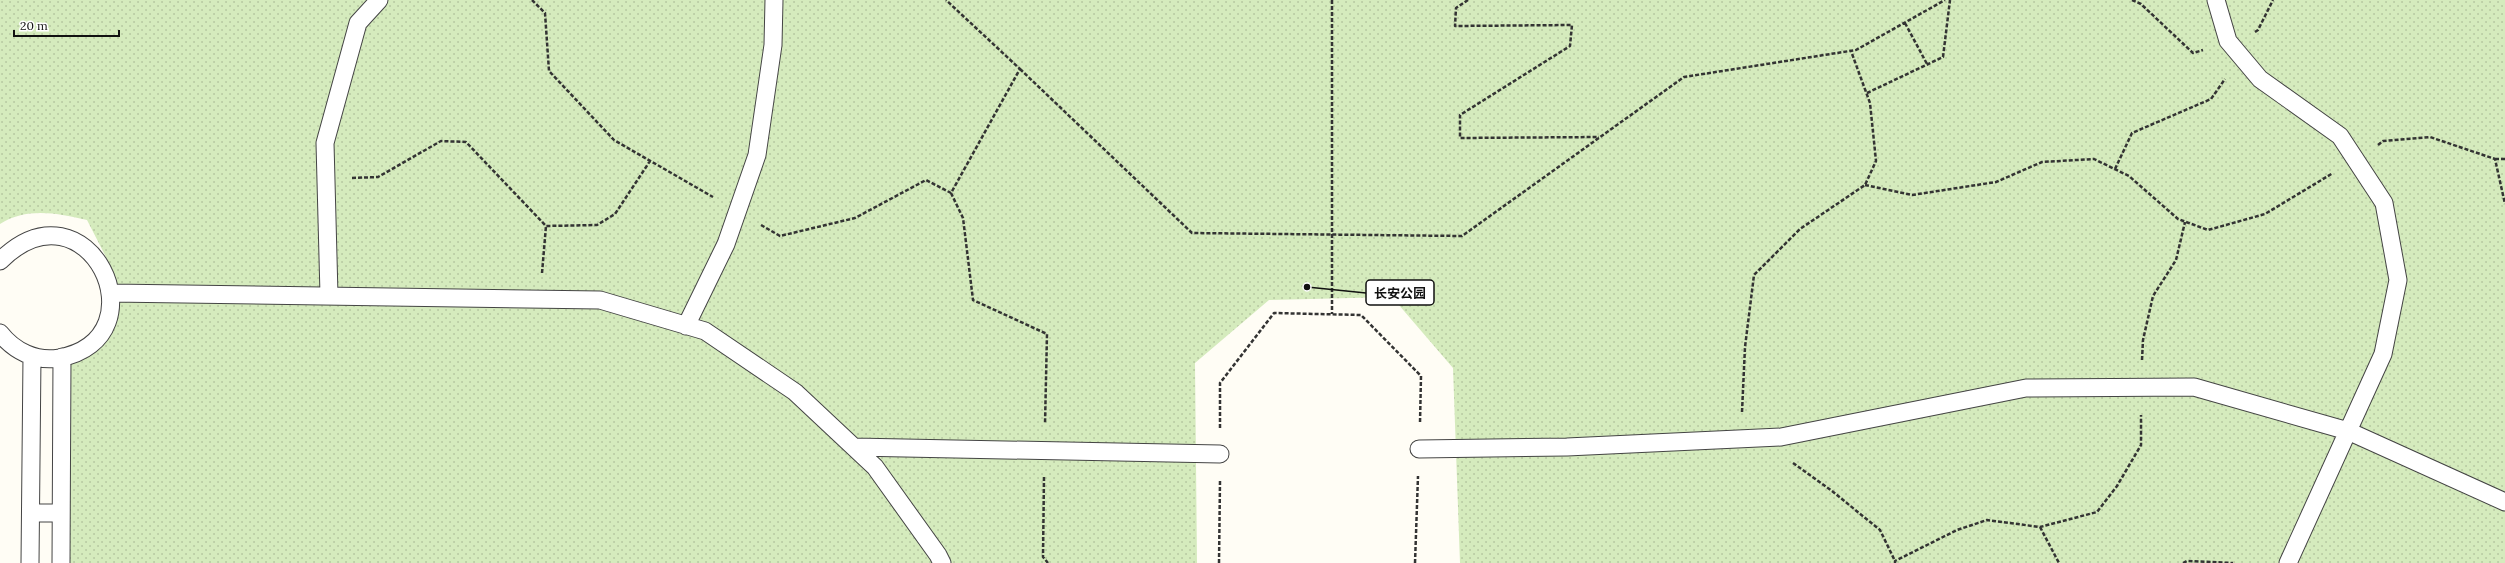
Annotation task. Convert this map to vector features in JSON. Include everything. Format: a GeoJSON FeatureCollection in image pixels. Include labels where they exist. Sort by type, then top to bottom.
{"type":"FeatureCollection","features":[{"type":"Feature","properties":{"kind":"lane"},"geometry":{"type":"LineString","coordinates":[[329,295],[325,143],[358,23],[379,0]]}},
{"type":"Feature","properties":{"kind":"lane"},"geometry":{"type":"LineString","coordinates":[[686,326],[726,244],[757,155],[773,45],[774,0]]}},
{"type":"Feature","properties":{"kind":"lane"},"geometry":{"type":"LineString","coordinates":[[2216,0],[2228,41],[2260,79],[2340,136],[2384,203],[2398,280],[2383,354],[2288,563]]}},
{"type":"Feature","properties":{"kind":"lane"},"geometry":{"type":"LineString","coordinates":[[0,261],[16,247],[35,238],[56,237],[76,242],[93,255],[106,272],[111,292],[109,314],[101,332],[88,345],[71,355],[52,359],[32,356],[15,348],[0,333]]}},
{"type":"Feature","properties":{"kind":"lane"},"geometry":{"type":"LineString","coordinates":[[111,292],[600,300],[705,332],[795,392],[875,467],[942,563]]}},
{"type":"Feature","properties":{"kind":"lane"},"geometry":{"type":"LineString","coordinates":[[30,563],[32,356]]}},
{"type":"Feature","properties":{"kind":"lane"},"geometry":{"type":"LineString","coordinates":[[61,563],[62,357]]}},
{"type":"Feature","properties":{"kind":"lane"},"geometry":{"type":"LineString","coordinates":[[1419,449],[1567,447],[1781,437],[2026,388],[2194,387],[2348,431],[2505,502]]}},
{"type":"Feature","properties":{"kind":"lane"},"geometry":{"type":"LineString","coordinates":[[854,447],[1220,454]]}},
{"type":"Feature","properties":{"kind":"lane"},"geometry":{"type":"LineString","coordinates":[[31,513],[61,513]]}},
{"type":"Feature","properties":{"kind":"path"},"geometry":{"type":"LineString","coordinates":[[532,0],[545,13],[549,70],[614,140],[780,236],[855,218],[926,180],[951,193],[963,218],[973,300],[1047,334],[1043,557],[1048,563]]}},
{"type":"Feature","properties":{"kind":"path"},"geometry":{"type":"LineString","coordinates":[[946,0],[1192,233],[1462,236],[1684,77],[1851,51],[1945,0]]}},
{"type":"Feature","properties":{"kind":"path"},"geometry":{"type":"LineString","coordinates":[[1332,0],[1332,314]]}},
{"type":"Feature","properties":{"kind":"path"},"geometry":{"type":"LineString","coordinates":[[1468,0],[1456,8],[1455,26],[1572,25],[1570,46],[1460,115],[1460,138],[1600,137]]}},
{"type":"Feature","properties":{"kind":"path"},"geometry":{"type":"LineString","coordinates":[[1867,93],[1943,57],[1950,0]]}},
{"type":"Feature","properties":{"kind":"path"},"geometry":{"type":"LineString","coordinates":[[1905,23],[1927,64]]}},
{"type":"Feature","properties":{"kind":"path"},"geometry":{"type":"LineString","coordinates":[[1851,51],[1870,103],[1876,161],[1865,185],[1800,229],[1754,275],[1745,347],[1749,438],[1832,491],[1880,530],[1895,562],[1957,530],[1987,520],[2040,527],[2096,512],[2117,486],[2140,445],[2143,340],[2153,296],[2176,260],[2186,222]]}},
{"type":"Feature","properties":{"kind":"path"},"geometry":{"type":"LineString","coordinates":[[2115,169],[2132,133],[2211,99],[2241,56]]}},
{"type":"Feature","properties":{"kind":"path"},"geometry":{"type":"LineString","coordinates":[[951,193],[1020,69]]}},
{"type":"Feature","properties":{"kind":"path"},"geometry":{"type":"LineString","coordinates":[[1865,185],[1912,196],[1996,182],[2042,162],[2094,159],[2129,176],[2178,219],[2208,230],[2265,214],[2383,141],[2430,137],[2495,159],[2505,159]]}},
{"type":"Feature","properties":{"kind":"path"},"geometry":{"type":"LineString","coordinates":[[326,179],[378,178],[441,141],[466,142],[546,226],[540,299]]}},
{"type":"Feature","properties":{"kind":"path"},"geometry":{"type":"LineString","coordinates":[[2495,159],[2505,204]]}},
{"type":"Feature","properties":{"kind":"path"},"geometry":{"type":"LineString","coordinates":[[546,226],[597,224],[615,214],[651,161]]}},
{"type":"Feature","properties":{"kind":"path"},"geometry":{"type":"LineString","coordinates":[[1219,563],[1220,383],[1274,313],[1362,315],[1421,376],[1415,563]]}},
{"type":"Feature","properties":{"kind":"path"},"geometry":{"type":"LineString","coordinates":[[2040,527],[2059,563]]}},
{"type":"Feature","properties":{"kind":"path"},"geometry":{"type":"LineString","coordinates":[[2184,563],[2187,561],[2233,563]]}},
{"type":"Feature","properties":{"kind":"green space"},"geometry":{"type":"Polygon","coordinates":[[[0,0],[2505,0],[2505,563],[1460,563],[1453,368],[1392,297],[1269,300],[1195,363],[1197,563],[57,563],[56,365],[106,319],[111,278],[107,259],[87,220],[65,215],[31,213],[20,215],[0,224],[0,0]]]}},
{"type":"Feature","properties":{"kind":"place","name":"长安公园"},"geometry":{"type":"Point","coordinates":[1307,287]}}]}
